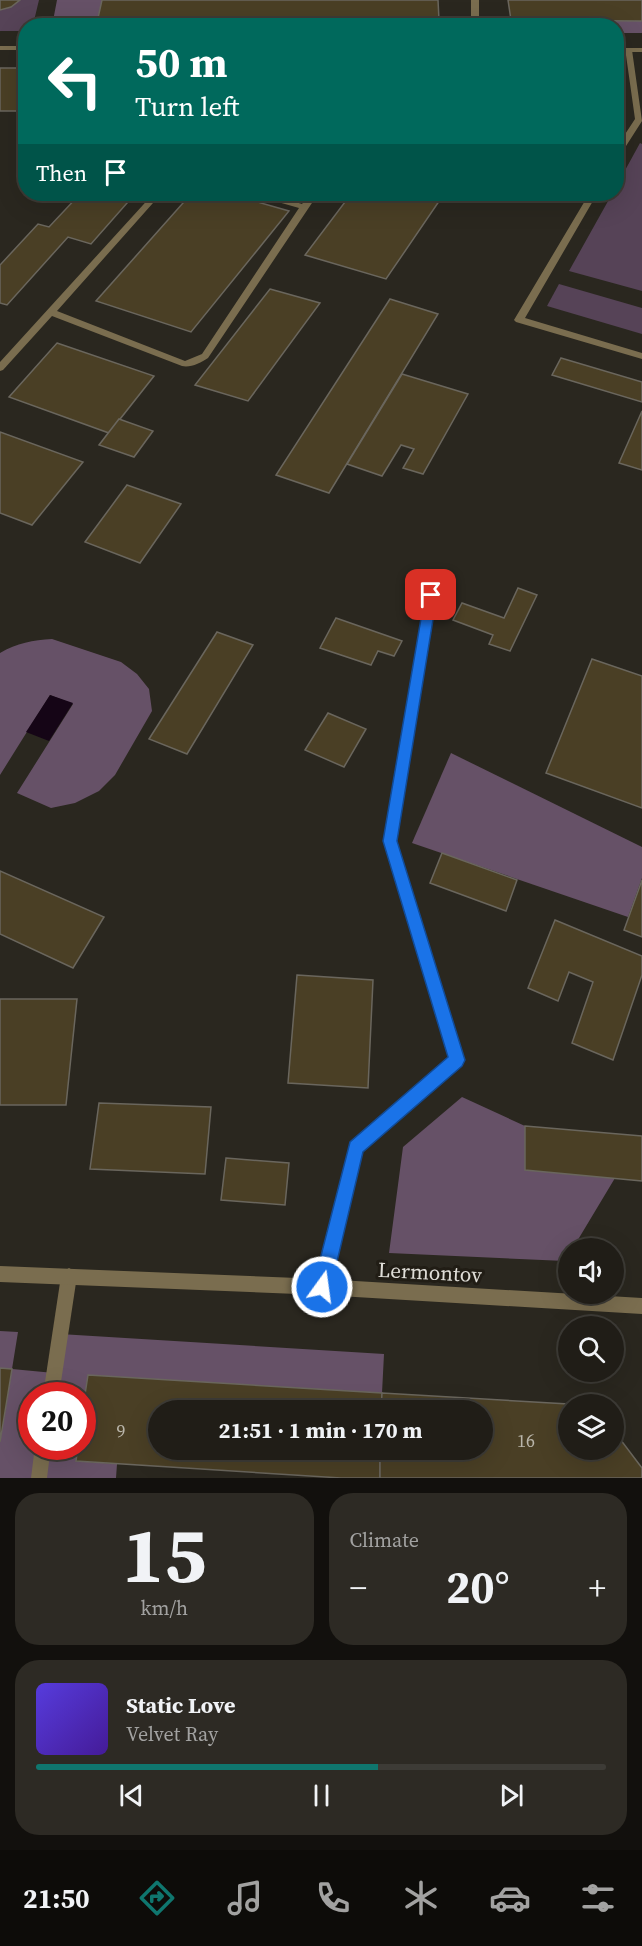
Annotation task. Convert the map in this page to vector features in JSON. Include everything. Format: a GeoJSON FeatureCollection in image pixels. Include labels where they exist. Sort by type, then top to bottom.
{"type":"FeatureCollection","features":[{"type":"Feature","properties":{"kind":"street"},"geometry":{"type":"LineString","coordinates":[[475,0],[475,18]]}},
{"type":"Feature","properties":{"kind":"street"},"geometry":{"type":"LineString","coordinates":[[0,48],[18,48]]}},
{"type":"Feature","properties":{"kind":"street"},"geometry":{"type":"LineString","coordinates":[[624,50],[642,50]]}},
{"type":"Feature","properties":{"kind":"street"},"geometry":{"type":"LineString","coordinates":[[624,145],[638,128],[639,119],[628,50]]}},
{"type":"Feature","properties":{"kind":"street"},"geometry":{"type":"LineString","coordinates":[[0,368],[151,201]]}},
{"type":"Feature","properties":{"kind":"street"},"geometry":{"type":"LineString","coordinates":[[284,201],[304,207]]}},
{"type":"Feature","properties":{"kind":"street"},"geometry":{"type":"LineString","coordinates":[[50,312],[185,364],[198,360],[205,356],[309,201]]}},
{"type":"Feature","properties":{"kind":"street"},"geometry":{"type":"LineString","coordinates":[[589,201],[519,320],[642,356]]}},
{"type":"Feature","properties":{"kind":"street"},"geometry":{"type":"LineString","coordinates":[[322,1287],[356,1148],[457,1060],[390,841],[431,595]]}},
{"type":"Feature","properties":{"kind":"street","name":"Lermontov"},"geometry":{"type":"LineString","coordinates":[[0,1274],[322,1287],[642,1306]]}},
{"type":"Feature","properties":{"kind":"street"},"geometry":{"type":"LineString","coordinates":[[53,1382],[69,1276]]}},
{"type":"Feature","properties":{"kind":"street"},"geometry":{"type":"LineString","coordinates":[[39,1478],[41,1460]]}},
{"type":"Feature","properties":{"kind":"shaded area"},"geometry":{"type":"Polygon","coordinates":[[[20,0],[39,0],[35,18],[18,18],[18,31],[0,31],[0,10],[11,7],[20,0]]]}},
{"type":"Feature","properties":{"kind":"shaded area"},"geometry":{"type":"Polygon","coordinates":[[[57,0],[102,0],[99,18],[54,18],[57,0]]]}},
{"type":"Feature","properties":{"kind":"shaded area"},"geometry":{"type":"Polygon","coordinates":[[[624,21],[642,21],[642,33],[624,33],[624,21]]]}},
{"type":"Feature","properties":{"kind":"shaded area"},"geometry":{"type":"Polygon","coordinates":[[[640,143],[642,144],[642,291],[569,271],[608,201],[624,201],[624,172],[640,143]]]}},
{"type":"Feature","properties":{"kind":"shaded area"},"geometry":{"type":"Polygon","coordinates":[[[559,284],[642,308],[642,334],[547,306],[559,284]]]}},
{"type":"Feature","properties":{"kind":"shaded area"},"geometry":{"type":"Polygon","coordinates":[[[52,639],[121,662],[137,674],[149,689],[152,711],[115,775],[99,791],[75,803],[51,808],[17,793],[73,704],[50,695],[0,775],[0,653],[25,643],[52,639]]]}},
{"type":"Feature","properties":{"kind":"shaded area"},"geometry":{"type":"Polygon","coordinates":[[[50,695],[73,703],[49,741],[26,732],[50,695]]]}},
{"type":"Feature","properties":{"kind":"shaded area"},"geometry":{"type":"Polygon","coordinates":[[[451,753],[642,847],[642,878],[628,917],[412,843],[451,753]]]}},
{"type":"Feature","properties":{"kind":"shaded area"},"geometry":{"type":"Polygon","coordinates":[[[462,1097],[525,1126],[525,1170],[615,1178],[579,1238],[558,1238],[558,1261],[389,1253],[403,1147],[462,1097]]]}},
{"type":"Feature","properties":{"kind":"shaded area"},"geometry":{"type":"Polygon","coordinates":[[[0,1331],[18,1332],[12,1369],[0,1368],[0,1331]]]}},
{"type":"Feature","properties":{"kind":"shaded area"},"geometry":{"type":"Polygon","coordinates":[[[60,1334],[384,1354],[382,1393],[282,1400],[148,1400],[148,1409],[96,1413],[96,1382],[18,1382],[18,1460],[76,1460],[117,1464],[116,1478],[0,1478],[0,1442],[12,1369],[54,1373],[60,1334]]]}},
{"type":"Feature","properties":{"kind":"building"},"geometry":{"type":"Polygon","coordinates":[[[0,0],[20,0],[11,7],[0,10],[0,0]]]}},
{"type":"Feature","properties":{"kind":"building"},"geometry":{"type":"Polygon","coordinates":[[[102,0],[438,0],[439,18],[98,18],[102,0]]]}},
{"type":"Feature","properties":{"kind":"building"},"geometry":{"type":"Polygon","coordinates":[[[508,0],[642,0],[642,21],[624,21],[624,18],[511,18],[508,0]]]}},
{"type":"Feature","properties":{"kind":"building"},"geometry":{"type":"Polygon","coordinates":[[[0,68],[18,68],[18,111],[0,111],[0,68]]]}},
{"type":"Feature","properties":{"kind":"building"},"geometry":{"type":"Polygon","coordinates":[[[73,201],[129,201],[91,244],[68,237],[7,305],[0,303],[0,265],[38,224],[49,227],[73,201]]]}},
{"type":"Feature","properties":{"kind":"building"},"geometry":{"type":"Polygon","coordinates":[[[185,201],[254,201],[289,211],[191,332],[96,301],[185,201]]]}},
{"type":"Feature","properties":{"kind":"building"},"geometry":{"type":"Polygon","coordinates":[[[346,201],[439,201],[386,279],[305,255],[346,201]]]}},
{"type":"Feature","properties":{"kind":"building"},"geometry":{"type":"Polygon","coordinates":[[[270,289],[320,303],[248,401],[195,385],[270,289]]]}},
{"type":"Feature","properties":{"kind":"building"},"geometry":{"type":"Polygon","coordinates":[[[390,299],[438,314],[329,493],[276,475],[390,299]]]}},
{"type":"Feature","properties":{"kind":"building"},"geometry":{"type":"Polygon","coordinates":[[[57,343],[154,376],[109,433],[9,397],[57,343]]]}},
{"type":"Feature","properties":{"kind":"building"},"geometry":{"type":"Polygon","coordinates":[[[561,358],[642,382],[642,402],[552,375],[561,358]]]}},
{"type":"Feature","properties":{"kind":"building"},"geometry":{"type":"Polygon","coordinates":[[[402,374],[468,394],[423,474],[403,468],[414,449],[401,445],[382,476],[347,464],[402,374]]]}},
{"type":"Feature","properties":{"kind":"building"},"geometry":{"type":"Polygon","coordinates":[[[642,411],[642,470],[619,463],[642,411]]]}},
{"type":"Feature","properties":{"kind":"building"},"geometry":{"type":"Polygon","coordinates":[[[119,419],[153,431],[134,457],[99,445],[119,419]]]}},
{"type":"Feature","properties":{"kind":"building"},"geometry":{"type":"Polygon","coordinates":[[[0,432],[83,462],[32,525],[0,513],[0,432]]]}},
{"type":"Feature","properties":{"kind":"building"},"geometry":{"type":"Polygon","coordinates":[[[127,485],[181,504],[140,563],[85,542],[127,485]]]}},
{"type":"Feature","properties":{"kind":"building"},"geometry":{"type":"Polygon","coordinates":[[[518,588],[537,595],[510,651],[489,644],[493,635],[453,620],[462,603],[504,618],[518,588]]]}},
{"type":"Feature","properties":{"kind":"building"},"geometry":{"type":"Polygon","coordinates":[[[336,618],[402,641],[394,656],[378,651],[371,665],[320,648],[336,618]]]}},
{"type":"Feature","properties":{"kind":"building"},"geometry":{"type":"Polygon","coordinates":[[[217,632],[253,645],[187,754],[149,739],[217,632]]]}},
{"type":"Feature","properties":{"kind":"building"},"geometry":{"type":"Polygon","coordinates":[[[592,659],[642,676],[642,808],[546,773],[592,659]]]}},
{"type":"Feature","properties":{"kind":"building"},"geometry":{"type":"Polygon","coordinates":[[[328,713],[366,729],[344,767],[305,750],[328,713]]]}},
{"type":"Feature","properties":{"kind":"building"},"geometry":{"type":"Polygon","coordinates":[[[442,853],[517,880],[506,911],[430,883],[442,853]]]}},
{"type":"Feature","properties":{"kind":"building"},"geometry":{"type":"Polygon","coordinates":[[[0,871],[104,917],[73,968],[0,934],[0,871]]]}},
{"type":"Feature","properties":{"kind":"building"},"geometry":{"type":"Polygon","coordinates":[[[642,880],[642,937],[624,930],[642,880]]]}},
{"type":"Feature","properties":{"kind":"building"},"geometry":{"type":"Polygon","coordinates":[[[555,920],[642,956],[642,975],[613,1060],[572,1043],[593,982],[569,972],[558,1001],[528,988],[555,920]]]}},
{"type":"Feature","properties":{"kind":"building"},"geometry":{"type":"Polygon","coordinates":[[[297,975],[373,980],[368,1088],[288,1083],[297,975]]]}},
{"type":"Feature","properties":{"kind":"building"},"geometry":{"type":"Polygon","coordinates":[[[0,999],[77,999],[66,1105],[0,1105],[0,999]]]}},
{"type":"Feature","properties":{"kind":"building"},"geometry":{"type":"Polygon","coordinates":[[[99,1103],[211,1107],[205,1174],[90,1169],[99,1103]]]}},
{"type":"Feature","properties":{"kind":"building"},"geometry":{"type":"Polygon","coordinates":[[[525,1126],[642,1136],[642,1181],[525,1170],[525,1126]]]}},
{"type":"Feature","properties":{"kind":"building"},"geometry":{"type":"Polygon","coordinates":[[[226,1158],[289,1163],[285,1205],[221,1200],[226,1158]]]}},
{"type":"Feature","properties":{"kind":"building"},"geometry":{"type":"Polygon","coordinates":[[[0,1368],[12,1369],[0,1442],[0,1368]]]}},
{"type":"Feature","properties":{"kind":"building"},"geometry":{"type":"Polygon","coordinates":[[[88,1375],[382,1393],[382,1400],[148,1400],[148,1460],[380,1460],[380,1478],[341,1478],[76,1461],[96,1460],[96,1382],[87,1382],[88,1375]]]}},
{"type":"Feature","properties":{"kind":"building"},"geometry":{"type":"Polygon","coordinates":[[[382,1393],[558,1403],[558,1460],[624,1460],[624,1444],[642,1468],[642,1478],[380,1478],[380,1460],[493,1460],[493,1400],[382,1400],[382,1393]]]}},
{"type":"Feature","properties":{"kind":"route"},"geometry":{"type":"LineString","coordinates":[[322,1287],[356,1148],[457,1060],[390,841],[431,595]]}}]}
